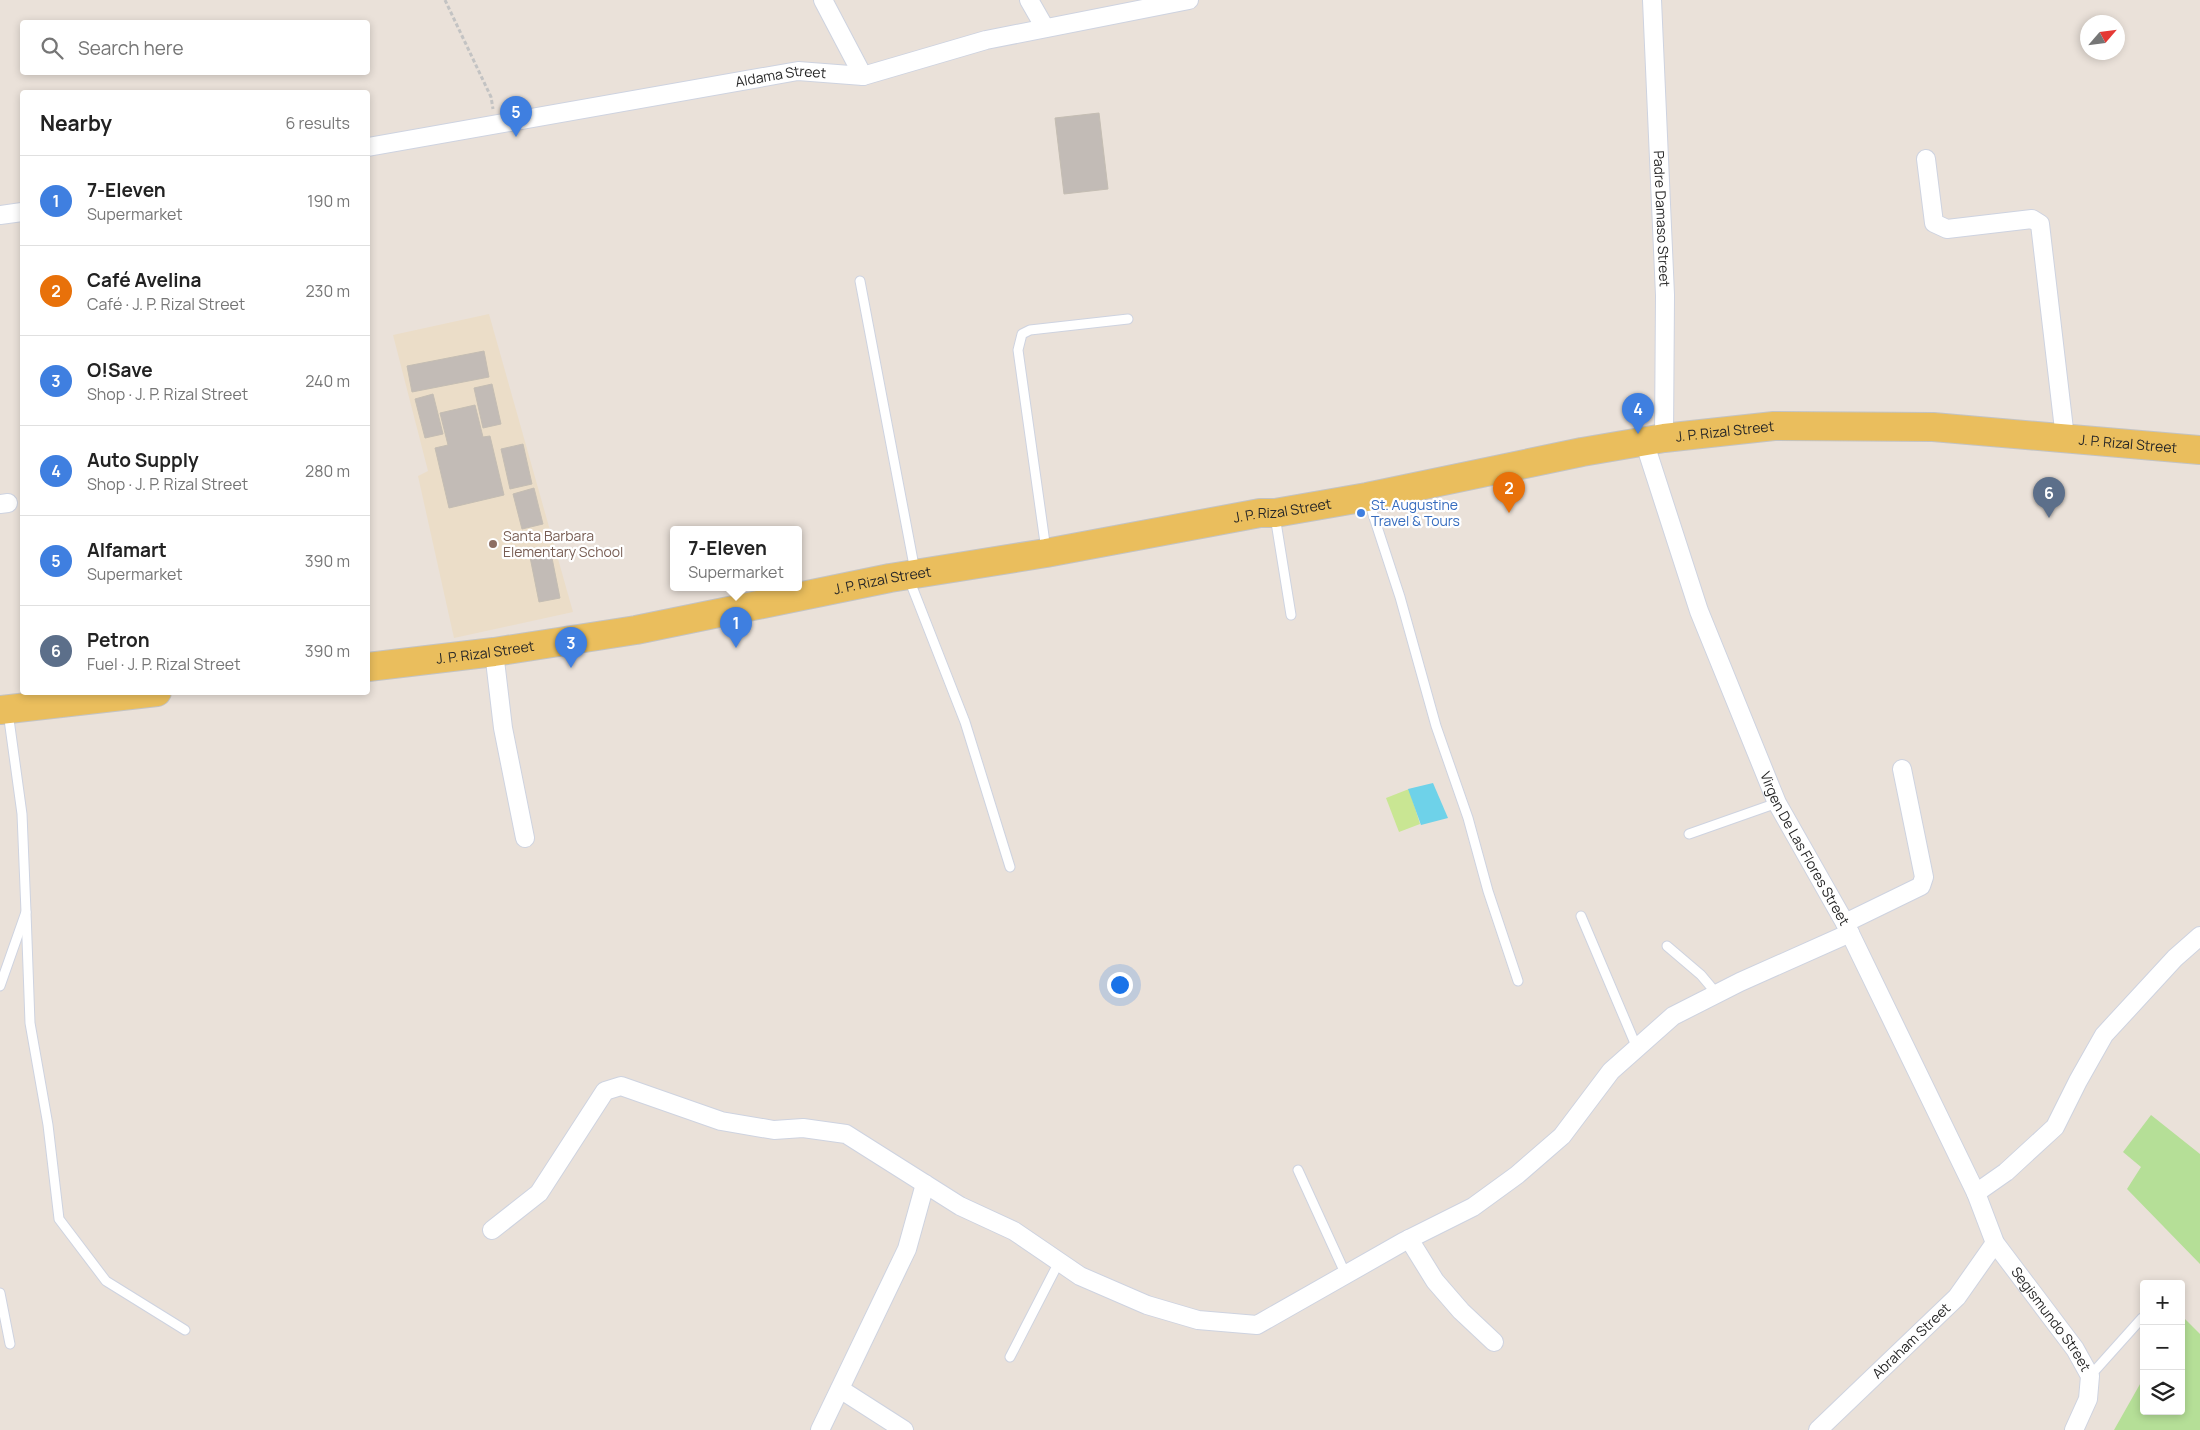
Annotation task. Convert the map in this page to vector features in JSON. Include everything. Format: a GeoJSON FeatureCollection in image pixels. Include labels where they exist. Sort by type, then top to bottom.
{"type":"FeatureCollection","features":[{"type":"Feature","properties":{"kind":"main road","name":"J. P. Rizal Street"},"geometry":{"type":"LineString","coordinates":[[370,667],[494,652],[636,630],[912,574],[1046,553],[1260,513],[1275,513],[1367,497],[1547,458],[1654,439],[1774,426],[1933,427],[2200,450]]}},
{"type":"Feature","properties":{"kind":"main road"},"geometry":{"type":"LineString","coordinates":[[4,710],[132,695]]}},
{"type":"Feature","properties":{"kind":"street"},"geometry":{"type":"LineString","coordinates":[[823,0],[863,76]]}},
{"type":"Feature","properties":{"kind":"street"},"geometry":{"type":"LineString","coordinates":[[1029,0],[1045,28]]}},
{"type":"Feature","properties":{"kind":"street","name":"Aldama Street"},"geometry":{"type":"LineString","coordinates":[[370,147],[798,71],[863,76],[986,40],[1189,0]]}},
{"type":"Feature","properties":{"kind":"street","name":"Padre Damaso Street"},"geometry":{"type":"LineString","coordinates":[[1652,0],[1665,296],[1654,439]]}},
{"type":"Feature","properties":{"kind":"street"},"geometry":{"type":"LineString","coordinates":[[1926,159],[1934,223],[1947,229],[2032,218],[2040,224],[2065,438]]}},
{"type":"Feature","properties":{"kind":"street"},"geometry":{"type":"LineString","coordinates":[[0,215],[20,212]]}},
{"type":"Feature","properties":{"kind":"street","name":"Virgen De Las Flores Street"},"geometry":{"type":"LineString","coordinates":[[1654,439],[1699,611],[1777,803],[1848,928],[1976,1193],[1995,1243]]}},
{"type":"Feature","properties":{"kind":"street"},"geometry":{"type":"LineString","coordinates":[[494,652],[503,728],[525,838]]}},
{"type":"Feature","properties":{"kind":"street"},"geometry":{"type":"LineString","coordinates":[[492,1230],[539,1193],[606,1091],[621,1086],[721,1121],[774,1130],[803,1128],[846,1134],[960,1206],[1014,1232],[1080,1276],[1147,1305],[1198,1320],[1257,1325],[1409,1239],[1473,1207],[1524,1169],[1562,1136],[1611,1071],[1673,1016],[1848,928],[1921,886],[1924,877],[1902,769]]}},
{"type":"Feature","properties":{"kind":"street"},"geometry":{"type":"LineString","coordinates":[[1976,1193],[2006,1172],[2056,1127],[2078,1081],[2104,1035],[2175,958],[2200,936]]}},
{"type":"Feature","properties":{"kind":"street"},"geometry":{"type":"LineString","coordinates":[[820,1430],[907,1249],[925,1184]]}},
{"type":"Feature","properties":{"kind":"street"},"geometry":{"type":"LineString","coordinates":[[1409,1239],[1435,1281],[1461,1311],[1494,1342]]}},
{"type":"Feature","properties":{"kind":"street","name":"Segismundo Street"},"geometry":{"type":"LineString","coordinates":[[1995,1243],[2075,1349],[2090,1376],[2088,1399],[2074,1430]]}},
{"type":"Feature","properties":{"kind":"street","name":"Abraham Street"},"geometry":{"type":"LineString","coordinates":[[1818,1430],[1957,1297],[1995,1243]]}},
{"type":"Feature","properties":{"kind":"street"},"geometry":{"type":"LineString","coordinates":[[840,1389],[904,1430]]}},
{"type":"Feature","properties":{"kind":"lane"},"geometry":{"type":"LineString","coordinates":[[860,281],[912,574],[965,722],[1010,866]]}},
{"type":"Feature","properties":{"kind":"lane"},"geometry":{"type":"LineString","coordinates":[[1046,553],[1018,350],[1022,334],[1030,330],[1128,319]]}},
{"type":"Feature","properties":{"kind":"lane"},"geometry":{"type":"LineString","coordinates":[[1367,497],[1400,596],[1436,726],[1468,818],[1488,892],[1518,981]]}},
{"type":"Feature","properties":{"kind":"lane"},"geometry":{"type":"LineString","coordinates":[[1275,513],[1291,615]]}},
{"type":"Feature","properties":{"kind":"lane"},"geometry":{"type":"LineString","coordinates":[[4,710],[22,814],[30,1023],[48,1125],[59,1219],[106,1281],[185,1330]]}},
{"type":"Feature","properties":{"kind":"lane"},"geometry":{"type":"LineString","coordinates":[[1689,834],[1777,803]]}},
{"type":"Feature","properties":{"kind":"lane"},"geometry":{"type":"LineString","coordinates":[[0,986],[26,912]]}},
{"type":"Feature","properties":{"kind":"lane"},"geometry":{"type":"LineString","coordinates":[[1581,916],[1638,1048]]}},
{"type":"Feature","properties":{"kind":"lane"},"geometry":{"type":"LineString","coordinates":[[1667,946],[1701,975],[1717,994]]}},
{"type":"Feature","properties":{"kind":"lane"},"geometry":{"type":"LineString","coordinates":[[1298,1170],[1346,1274]]}},
{"type":"Feature","properties":{"kind":"lane"},"geometry":{"type":"LineString","coordinates":[[1010,1357],[1059,1262]]}},
{"type":"Feature","properties":{"kind":"lane"},"geometry":{"type":"LineString","coordinates":[[0,1293],[10,1344]]}},
{"type":"Feature","properties":{"kind":"lane"},"geometry":{"type":"LineString","coordinates":[[2090,1376],[2140,1320]]}},
{"type":"Feature","properties":{"kind":"path"},"geometry":{"type":"LineString","coordinates":[[445,0],[491,97],[494,124]]}},
{"type":"Feature","properties":{"kind":"shaded area","name":"Santa Barbara Elementary School"},"geometry":{"type":"Polygon","coordinates":[[[489,314],[573,612],[454,638],[418,476],[428,471],[393,335],[489,314]]]}},
{"type":"Feature","properties":{"kind":"green space"},"geometry":{"type":"Polygon","coordinates":[[[1409,789],[1420,824],[1399,832],[1386,798],[1409,789]]]}},
{"type":"Feature","properties":{"kind":"green space"},"geometry":{"type":"Polygon","coordinates":[[[2151,1115],[2200,1154],[2200,1264],[2127,1189],[2141,1167],[2123,1152],[2151,1115]]]}},
{"type":"Feature","properties":{"kind":"green space"},"geometry":{"type":"Polygon","coordinates":[[[2185,1319],[2200,1334],[2200,1430],[2114,1430],[2140,1384],[2140,1415],[2185,1415],[2185,1319]]]}},
{"type":"Feature","properties":{"kind":"water"},"geometry":{"type":"Polygon","coordinates":[[[1433,783],[1448,818],[1421,825],[1408,789],[1433,783]]]}},
{"type":"Feature","properties":{"kind":"building"},"geometry":{"type":"Polygon","coordinates":[[[1099,113],[1108,189],[1064,194],[1055,118],[1099,113]]]}},
{"type":"Feature","properties":{"kind":"building"},"geometry":{"type":"Polygon","coordinates":[[[484,351],[489,377],[412,392],[407,366],[484,351]]]}},
{"type":"Feature","properties":{"kind":"building"},"geometry":{"type":"Polygon","coordinates":[[[492,384],[501,424],[483,428],[474,388],[492,384]]]}},
{"type":"Feature","properties":{"kind":"building"},"geometry":{"type":"Polygon","coordinates":[[[433,394],[443,434],[425,438],[415,399],[433,394]]]}},
{"type":"Feature","properties":{"kind":"building"},"geometry":{"type":"Polygon","coordinates":[[[475,405],[483,437],[490,436],[504,495],[449,508],[435,448],[448,445],[440,413],[475,405]]]}},
{"type":"Feature","properties":{"kind":"building"},"geometry":{"type":"Polygon","coordinates":[[[523,444],[532,484],[510,489],[501,449],[523,444]]]}},
{"type":"Feature","properties":{"kind":"building"},"geometry":{"type":"Polygon","coordinates":[[[534,488],[543,524],[522,529],[513,494],[534,488]]]}},
{"type":"Feature","properties":{"kind":"building"},"geometry":{"type":"Polygon","coordinates":[[[550,548],[560,598],[539,602],[529,552],[550,548]]]}},
{"type":"Feature","properties":{"kind":"place","name":"Alfamart"},"geometry":{"type":"Point","coordinates":[516,137]}},
{"type":"Feature","properties":{"kind":"place","name":"Auto Supply"},"geometry":{"type":"Point","coordinates":[1638,434]}},
{"type":"Feature","properties":{"kind":"place","name":"St. Augustine Travel & Tours"},"geometry":{"type":"Point","coordinates":[1361,513]}},
{"type":"Feature","properties":{"kind":"place","name":"Café Avelina"},"geometry":{"type":"Point","coordinates":[1509,513]}},
{"type":"Feature","properties":{"kind":"place","name":"Petron"},"geometry":{"type":"Point","coordinates":[2049,518]}},
{"type":"Feature","properties":{"kind":"place","name":"Santa Barbara Elementary School"},"geometry":{"type":"Point","coordinates":[493,544]}},
{"type":"Feature","properties":{"kind":"place","name":"7-Eleven"},"geometry":{"type":"Point","coordinates":[736,648]}},
{"type":"Feature","properties":{"kind":"place","name":"O!Save"},"geometry":{"type":"Point","coordinates":[571,668]}}]}
